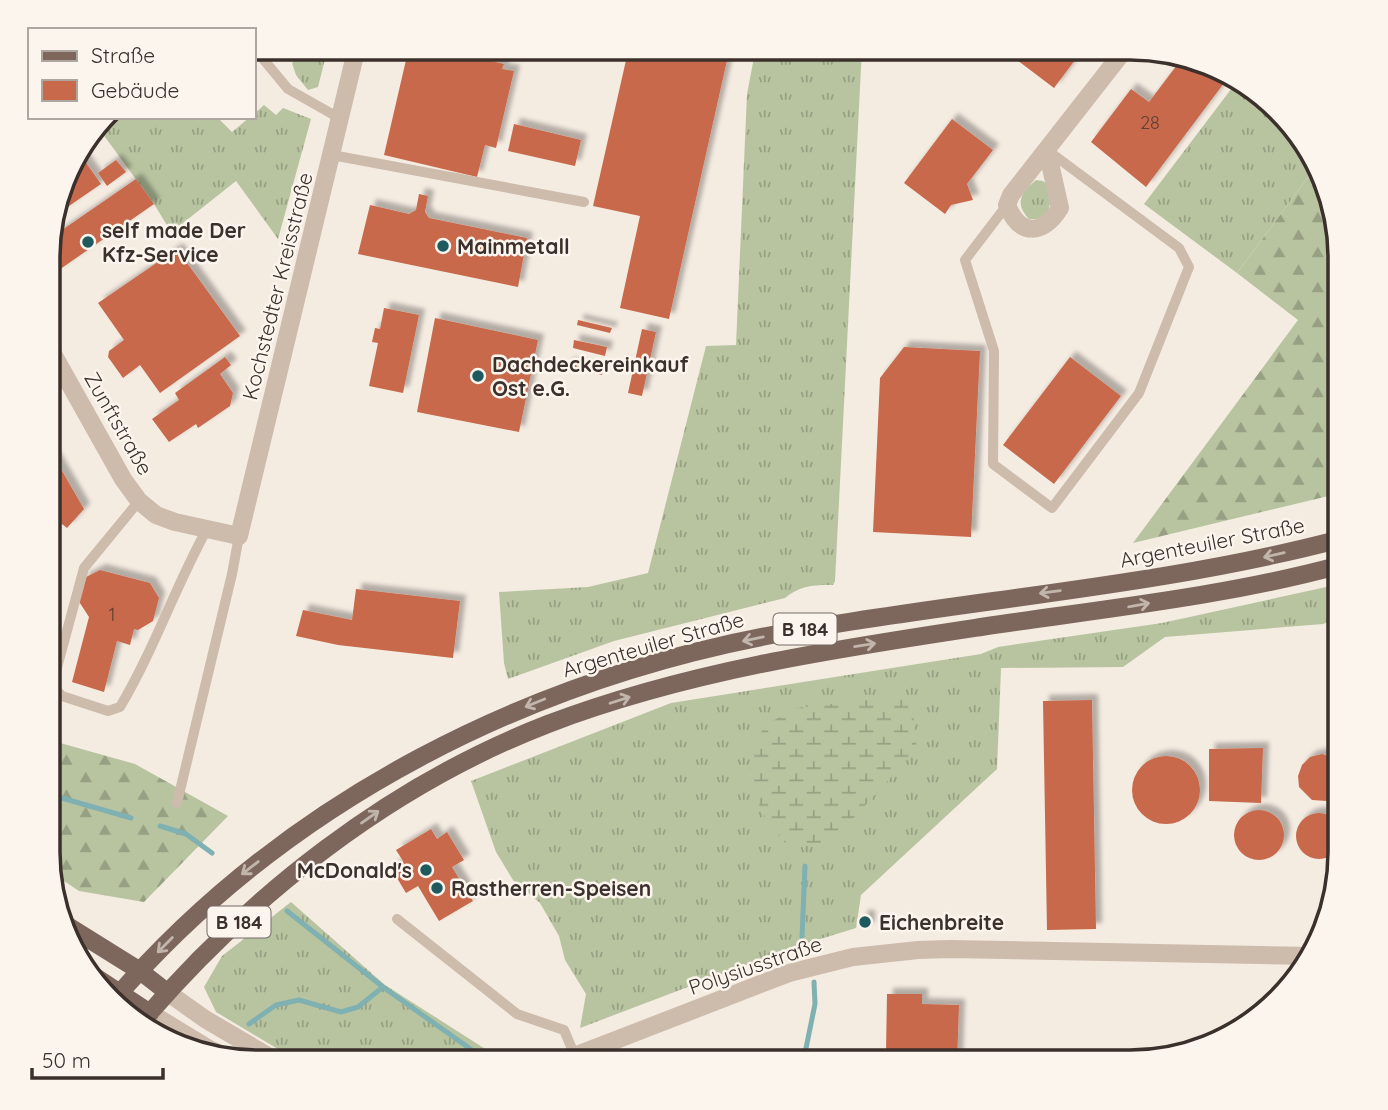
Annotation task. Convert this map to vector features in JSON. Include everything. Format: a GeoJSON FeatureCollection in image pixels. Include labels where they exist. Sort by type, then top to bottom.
{"type":"FeatureCollection","features":[{"type":"Feature","properties":{"kind":"main road","name":"Argenteuiler Straße"},"geometry":{"type":"LineString","coordinates":[[120,994],[191,920],[236,879],[304,827],[454,738],[591,682],[670,659],[791,631],[1186,571],[1255,559],[1328,542]]}},
{"type":"Feature","properties":{"kind":"main road","name":"B 184"},"geometry":{"type":"LineString","coordinates":[[147,1016],[200,958],[262,901],[332,845],[375,814],[485,752],[548,724],[624,698],[762,662],[971,628],[1112,609],[1250,586],[1328,568]]}},
{"type":"Feature","properties":{"kind":"main road"},"geometry":{"type":"LineString","coordinates":[[76,931],[140,971],[167,992]]}},
{"type":"Feature","properties":{"kind":"street","name":"Kochstedter Kreisstraße"},"geometry":{"type":"LineString","coordinates":[[239,536],[354,60]]}},
{"type":"Feature","properties":{"kind":"street"},"geometry":{"type":"LineString","coordinates":[[1047,150],[1060,208],[1052,222],[1035,228],[1023,227],[1013,220],[1007,205],[1017,187],[1117,60]]}},
{"type":"Feature","properties":{"kind":"street","name":"Zunftstraße"},"geometry":{"type":"LineString","coordinates":[[60,367],[123,479],[139,501],[156,515],[175,522],[239,536]]}},
{"type":"Feature","properties":{"kind":"street","name":"Polysiusstraße"},"geometry":{"type":"LineString","coordinates":[[590,1050],[768,980],[853,957],[950,949],[1299,956]]}},
{"type":"Feature","properties":{"kind":"street"},"geometry":{"type":"LineString","coordinates":[[167,992],[205,1020],[257,1050]]}},
{"type":"Feature","properties":{"kind":"lane"},"geometry":{"type":"LineString","coordinates":[[264,60],[288,89],[341,119]]}},
{"type":"Feature","properties":{"kind":"lane"},"geometry":{"type":"LineString","coordinates":[[1007,205],[965,260],[994,351],[993,464],[1052,509],[1139,393],[1189,267],[1179,248],[1047,150]]}},
{"type":"Feature","properties":{"kind":"lane"},"geometry":{"type":"LineString","coordinates":[[332,155],[584,202]]}},
{"type":"Feature","properties":{"kind":"lane"},"geometry":{"type":"LineString","coordinates":[[60,656],[84,568],[139,501]]}},
{"type":"Feature","properties":{"kind":"lane"},"geometry":{"type":"LineString","coordinates":[[60,694],[108,711],[120,706],[139,675],[190,558],[207,529]]}},
{"type":"Feature","properties":{"kind":"lane"},"geometry":{"type":"LineString","coordinates":[[177,803],[239,536]]}},
{"type":"Feature","properties":{"kind":"lane"},"geometry":{"type":"LineString","coordinates":[[397,919],[517,1014],[564,1030],[566,1050]]}},
{"type":"Feature","properties":{"kind":"green space"},"geometry":{"type":"Polygon","coordinates":[[[295,60],[325,60],[318,87],[308,90],[296,75],[292,63],[295,60]]]}},
{"type":"Feature","properties":{"kind":"green space"},"geometry":{"type":"Polygon","coordinates":[[[754,60],[861,60],[835,581],[833,585],[808,587],[785,598],[614,641],[508,679],[504,663],[499,592],[588,587],[648,573],[706,346],[736,345],[747,94],[754,60]]]}},
{"type":"Feature","properties":{"kind":"green space"},"geometry":{"type":"Polygon","coordinates":[[[1232,88],[1261,109],[1288,137],[1310,175],[1237,273],[1144,204],[1232,88]]]}},
{"type":"Feature","properties":{"kind":"green space"},"geometry":{"type":"Polygon","coordinates":[[[264,105],[276,115],[283,108],[311,119],[278,239],[236,181],[183,223],[189,232],[176,240],[154,204],[103,135],[117,119],[219,119],[232,132],[248,119],[256,119],[256,112],[264,105]]]}},
{"type":"Feature","properties":{"kind":"green space"},"geometry":{"type":"Polygon","coordinates":[[[1310,175],[1322,206],[1327,232],[1328,496],[1133,543],[1298,320],[1237,273],[1310,175]]]}},
{"type":"Feature","properties":{"kind":"green space"},"geometry":{"type":"Polygon","coordinates":[[[1036,180],[1043,181],[1050,187],[1051,201],[1047,214],[1037,219],[1029,219],[1022,208],[1021,198],[1036,180]]]}},
{"type":"Feature","properties":{"kind":"green space"},"geometry":{"type":"Polygon","coordinates":[[[1328,587],[1328,622],[1323,624],[1165,637],[1123,667],[1001,668],[997,769],[861,895],[856,928],[785,950],[580,1028],[586,994],[565,960],[559,936],[540,903],[513,880],[496,852],[471,781],[671,703],[981,654],[998,647],[1162,623],[1328,587]]]}},
{"type":"Feature","properties":{"kind":"green space"},"geometry":{"type":"Polygon","coordinates":[[[911,695],[917,749],[848,824],[818,846],[788,846],[768,823],[750,786],[751,751],[765,725],[797,708],[911,695]]]}},
{"type":"Feature","properties":{"kind":"green space"},"geometry":{"type":"Polygon","coordinates":[[[60,743],[135,764],[228,816],[144,902],[79,891],[61,878],[60,743]]]}},
{"type":"Feature","properties":{"kind":"green space"},"geometry":{"type":"Polygon","coordinates":[[[291,902],[385,985],[487,1050],[280,1050],[216,1012],[204,987],[222,956],[291,902]]]}},
{"type":"Feature","properties":{"kind":"building"},"geometry":{"type":"Polygon","coordinates":[[[406,60],[487,60],[504,64],[502,69],[514,71],[496,148],[485,145],[477,177],[384,155],[406,60]]]}},
{"type":"Feature","properties":{"kind":"building"},"geometry":{"type":"Polygon","coordinates":[[[626,60],[727,60],[669,319],[620,308],[640,216],[593,206],[626,60]]]}},
{"type":"Feature","properties":{"kind":"building"},"geometry":{"type":"Polygon","coordinates":[[[1017,60],[1075,60],[1054,88],[1017,60]]]}},
{"type":"Feature","properties":{"kind":"building"},"geometry":{"type":"Polygon","coordinates":[[[1177,65],[1224,83],[1146,187],[1091,142],[1131,89],[1149,102],[1177,65]]]}},
{"type":"Feature","properties":{"kind":"building"},"geometry":{"type":"Polygon","coordinates":[[[952,119],[993,150],[967,184],[973,200],[951,205],[945,214],[904,183],[952,119]]]}},
{"type":"Feature","properties":{"kind":"building"},"geometry":{"type":"Polygon","coordinates":[[[514,124],[581,140],[575,166],[508,151],[514,124]]]}},
{"type":"Feature","properties":{"kind":"building"},"geometry":{"type":"Polygon","coordinates":[[[116,160],[126,172],[107,186],[98,173],[116,160]]]}},
{"type":"Feature","properties":{"kind":"building"},"geometry":{"type":"Polygon","coordinates":[[[85,161],[101,184],[66,208],[85,161]]]}},
{"type":"Feature","properties":{"kind":"building"},"geometry":{"type":"Polygon","coordinates":[[[136,179],[154,204],[60,269],[61,231],[136,179]]]}},
{"type":"Feature","properties":{"kind":"building","name":"Mainmetall"},"geometry":{"type":"Polygon","coordinates":[[[419,194],[428,196],[425,212],[429,218],[527,238],[518,287],[358,254],[370,205],[409,214],[416,210],[419,194]]]}},
{"type":"Feature","properties":{"kind":"building"},"geometry":{"type":"Polygon","coordinates":[[[177,249],[240,336],[160,393],[140,365],[123,378],[108,357],[109,351],[124,340],[98,303],[177,249]]]}},
{"type":"Feature","properties":{"kind":"building"},"geometry":{"type":"Polygon","coordinates":[[[384,308],[419,315],[403,393],[369,386],[378,343],[372,342],[375,328],[380,329],[384,308]]]}},
{"type":"Feature","properties":{"kind":"building","name":"Dachdeckereinkauf Ost e.G."},"geometry":{"type":"Polygon","coordinates":[[[435,318],[538,340],[519,432],[417,412],[435,318]]]}},
{"type":"Feature","properties":{"kind":"building"},"geometry":{"type":"Polygon","coordinates":[[[578,320],[612,328],[610,333],[577,325],[578,320]]]}},
{"type":"Feature","properties":{"kind":"building"},"geometry":{"type":"Polygon","coordinates":[[[642,329],[656,332],[642,396],[628,393],[642,329]]]}},
{"type":"Feature","properties":{"kind":"building"},"geometry":{"type":"Polygon","coordinates":[[[574,340],[607,347],[605,356],[573,348],[574,340]]]}},
{"type":"Feature","properties":{"kind":"building"},"geometry":{"type":"Polygon","coordinates":[[[904,347],[980,351],[971,537],[873,532],[880,378],[904,347]]]}},
{"type":"Feature","properties":{"kind":"building"},"geometry":{"type":"Polygon","coordinates":[[[225,357],[231,365],[220,374],[233,393],[230,406],[198,428],[196,424],[169,442],[152,419],[179,400],[175,393],[225,357]]]}},
{"type":"Feature","properties":{"kind":"building"},"geometry":{"type":"Polygon","coordinates":[[[1070,357],[1121,396],[1054,484],[1003,445],[1070,357]]]}},
{"type":"Feature","properties":{"kind":"building"},"geometry":{"type":"Polygon","coordinates":[[[568,363],[603,371],[602,375],[567,367],[568,363]]]}},
{"type":"Feature","properties":{"kind":"building"},"geometry":{"type":"Polygon","coordinates":[[[60,467],[84,509],[67,528],[62,524],[60,526],[60,467]]]}},
{"type":"Feature","properties":{"kind":"building"},"geometry":{"type":"Polygon","coordinates":[[[100,570],[150,583],[159,598],[153,621],[138,630],[134,629],[130,645],[117,641],[104,692],[72,682],[89,617],[78,600],[84,578],[100,570]]]}},
{"type":"Feature","properties":{"kind":"building"},"geometry":{"type":"Polygon","coordinates":[[[356,589],[460,601],[453,658],[338,645],[296,636],[303,610],[352,620],[356,589]]]}},
{"type":"Feature","properties":{"kind":"building"},"geometry":{"type":"Polygon","coordinates":[[[1092,700],[1096,929],[1047,930],[1043,701],[1092,700]]]}},
{"type":"Feature","properties":{"kind":"building"},"geometry":{"type":"Polygon","coordinates":[[[1263,748],[1261,803],[1209,801],[1209,749],[1263,748]]]}},
{"type":"Feature","properties":{"kind":"building"},"geometry":{"type":"Polygon","coordinates":[[[1322,754],[1328,756],[1327,801],[1312,800],[1299,787],[1298,776],[1302,765],[1310,757],[1322,754]]]}},
{"type":"Feature","properties":{"kind":"building"},"geometry":{"type":"Polygon","coordinates":[[[1159,756],[1173,756],[1185,761],[1195,771],[1200,790],[1195,809],[1185,819],[1173,824],[1159,824],[1147,819],[1137,809],[1132,797],[1132,783],[1137,771],[1147,761],[1159,756]]]}},
{"type":"Feature","properties":{"kind":"building"},"geometry":{"type":"Polygon","coordinates":[[[1259,810],[1276,818],[1284,835],[1276,852],[1259,860],[1242,852],[1234,835],[1242,818],[1259,810]]]}},
{"type":"Feature","properties":{"kind":"building"},"geometry":{"type":"Polygon","coordinates":[[[1319,813],[1328,814],[1328,858],[1319,859],[1302,853],[1296,836],[1302,819],[1319,813]]]}},
{"type":"Feature","properties":{"kind":"building"},"geometry":{"type":"Polygon","coordinates":[[[431,829],[437,839],[447,832],[464,860],[452,867],[473,901],[439,921],[418,886],[406,893],[391,868],[403,861],[396,850],[431,829]]]}},
{"type":"Feature","properties":{"kind":"building","name":"Eichenbreite"},"geometry":{"type":"Polygon","coordinates":[[[862,916],[869,916],[869,928],[861,927],[862,916]]]}},
{"type":"Feature","properties":{"kind":"building"},"geometry":{"type":"Polygon","coordinates":[[[887,994],[922,994],[922,1004],[959,1005],[957,1050],[886,1050],[887,994]]]}},
{"type":"Feature","properties":{"kind":"waterway"},"geometry":{"type":"LineString","coordinates":[[60,797],[131,818]]}},
{"type":"Feature","properties":{"kind":"waterway"},"geometry":{"type":"LineString","coordinates":[[160,826],[186,834],[212,853]]}},
{"type":"Feature","properties":{"kind":"waterway"},"geometry":{"type":"LineString","coordinates":[[802,937],[805,866]]}},
{"type":"Feature","properties":{"kind":"waterway"},"geometry":{"type":"LineString","coordinates":[[287,911],[383,987],[472,1050]]}},
{"type":"Feature","properties":{"kind":"waterway"},"geometry":{"type":"LineString","coordinates":[[806,1050],[815,1004],[814,982]]}},
{"type":"Feature","properties":{"kind":"waterway"},"geometry":{"type":"LineString","coordinates":[[249,1024],[276,1005],[299,1000],[341,1012],[358,1007],[383,987]]}},
{"type":"Feature","properties":{"kind":"place","name":"self made Der Kfz-Service"},"geometry":{"type":"Point","coordinates":[88,242]}},
{"type":"Feature","properties":{"kind":"place","name":"Mainmetall"},"geometry":{"type":"Point","coordinates":[443,246]}},
{"type":"Feature","properties":{"kind":"place","name":"Dachdeckereinkauf Ost e.G."},"geometry":{"type":"Point","coordinates":[478,376]}},
{"type":"Feature","properties":{"kind":"place","name":"McDonald's"},"geometry":{"type":"Point","coordinates":[426,870]}},
{"type":"Feature","properties":{"kind":"place","name":"Rastherren-Speisen"},"geometry":{"type":"Point","coordinates":[437,888]}},
{"type":"Feature","properties":{"kind":"place","name":"Eichenbreite"},"geometry":{"type":"Point","coordinates":[865,922]}}]}
